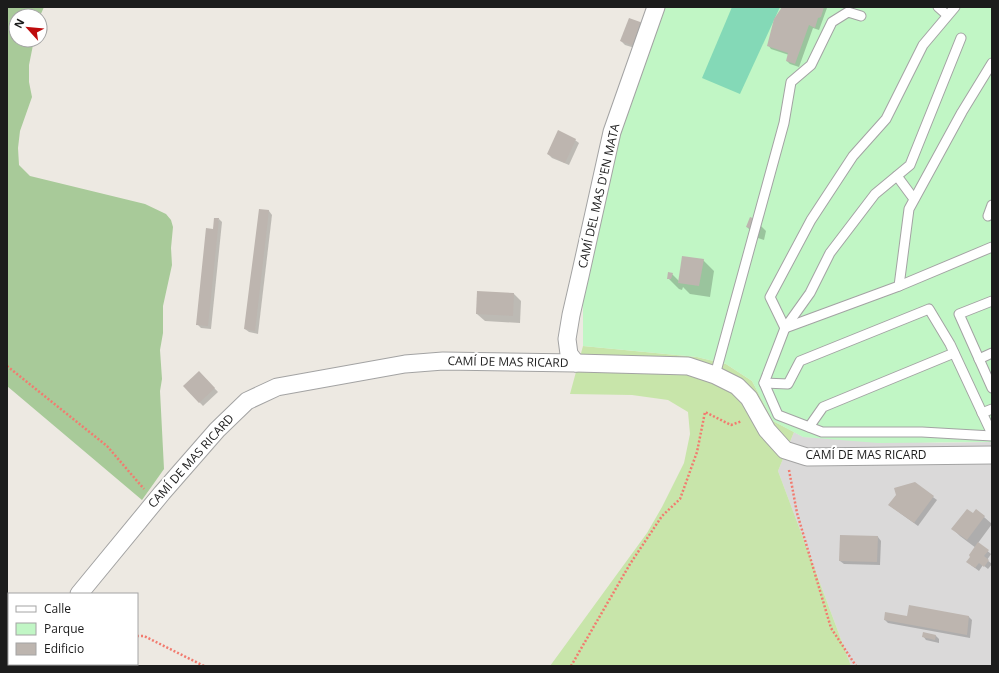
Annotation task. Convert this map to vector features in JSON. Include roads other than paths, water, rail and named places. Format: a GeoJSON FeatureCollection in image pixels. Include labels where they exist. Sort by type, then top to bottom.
{"type":"FeatureCollection","features":[{"type":"Feature","properties":{"kind":"street","name":"CAMÍ DEL MAS D'EN MATA"},"geometry":{"type":"LineString","coordinates":[[576,363],[569,354],[568,339],[578,283],[612,132],[656,7]]}},
{"type":"Feature","properties":{"kind":"street","name":"CAMÍ DE MAS RICARD"},"geometry":{"type":"LineString","coordinates":[[80,593],[217,430],[247,401],[277,387],[405,364],[443,361],[688,366],[715,375],[737,386],[749,398],[767,430],[785,450],[807,456],[992,455]]}},
{"type":"Feature","properties":{"kind":"lane"},"geometry":{"type":"LineString","coordinates":[[938,7],[948,15]]}},
{"type":"Feature","properties":{"kind":"lane"},"geometry":{"type":"LineString","coordinates":[[785,328],[770,298],[811,220],[853,156],[886,119],[923,45],[955,7]]}},
{"type":"Feature","properties":{"kind":"lane"},"geometry":{"type":"LineString","coordinates":[[715,375],[784,123],[791,82],[811,65],[832,22],[848,12],[860,16]]}},
{"type":"Feature","properties":{"kind":"lane"},"geometry":{"type":"LineString","coordinates":[[764,383],[788,384],[800,361],[929,309],[954,352],[992,435],[922,432],[822,432],[778,415],[764,383],[785,328],[810,293],[830,253],[875,194],[910,165],[961,38]]}},
{"type":"Feature","properties":{"kind":"lane"},"geometry":{"type":"LineString","coordinates":[[899,286],[909,209],[962,112],[992,63]]}},
{"type":"Feature","properties":{"kind":"lane"},"geometry":{"type":"LineString","coordinates":[[897,176],[914,199]]}},
{"type":"Feature","properties":{"kind":"lane"},"geometry":{"type":"LineString","coordinates":[[988,216],[992,205]]}},
{"type":"Feature","properties":{"kind":"lane"},"geometry":{"type":"LineString","coordinates":[[785,328],[899,286],[992,247]]}},
{"type":"Feature","properties":{"kind":"lane"},"geometry":{"type":"LineString","coordinates":[[992,300],[959,314],[992,388]]}},
{"type":"Feature","properties":{"kind":"lane"},"geometry":{"type":"LineString","coordinates":[[809,427],[823,408],[954,352]]}},
{"type":"Feature","properties":{"kind":"lane"},"geometry":{"type":"LineString","coordinates":[[979,359],[992,354]]}},
{"type":"Feature","properties":{"kind":"lane"},"geometry":{"type":"LineString","coordinates":[[982,412],[992,409]]}}]}
